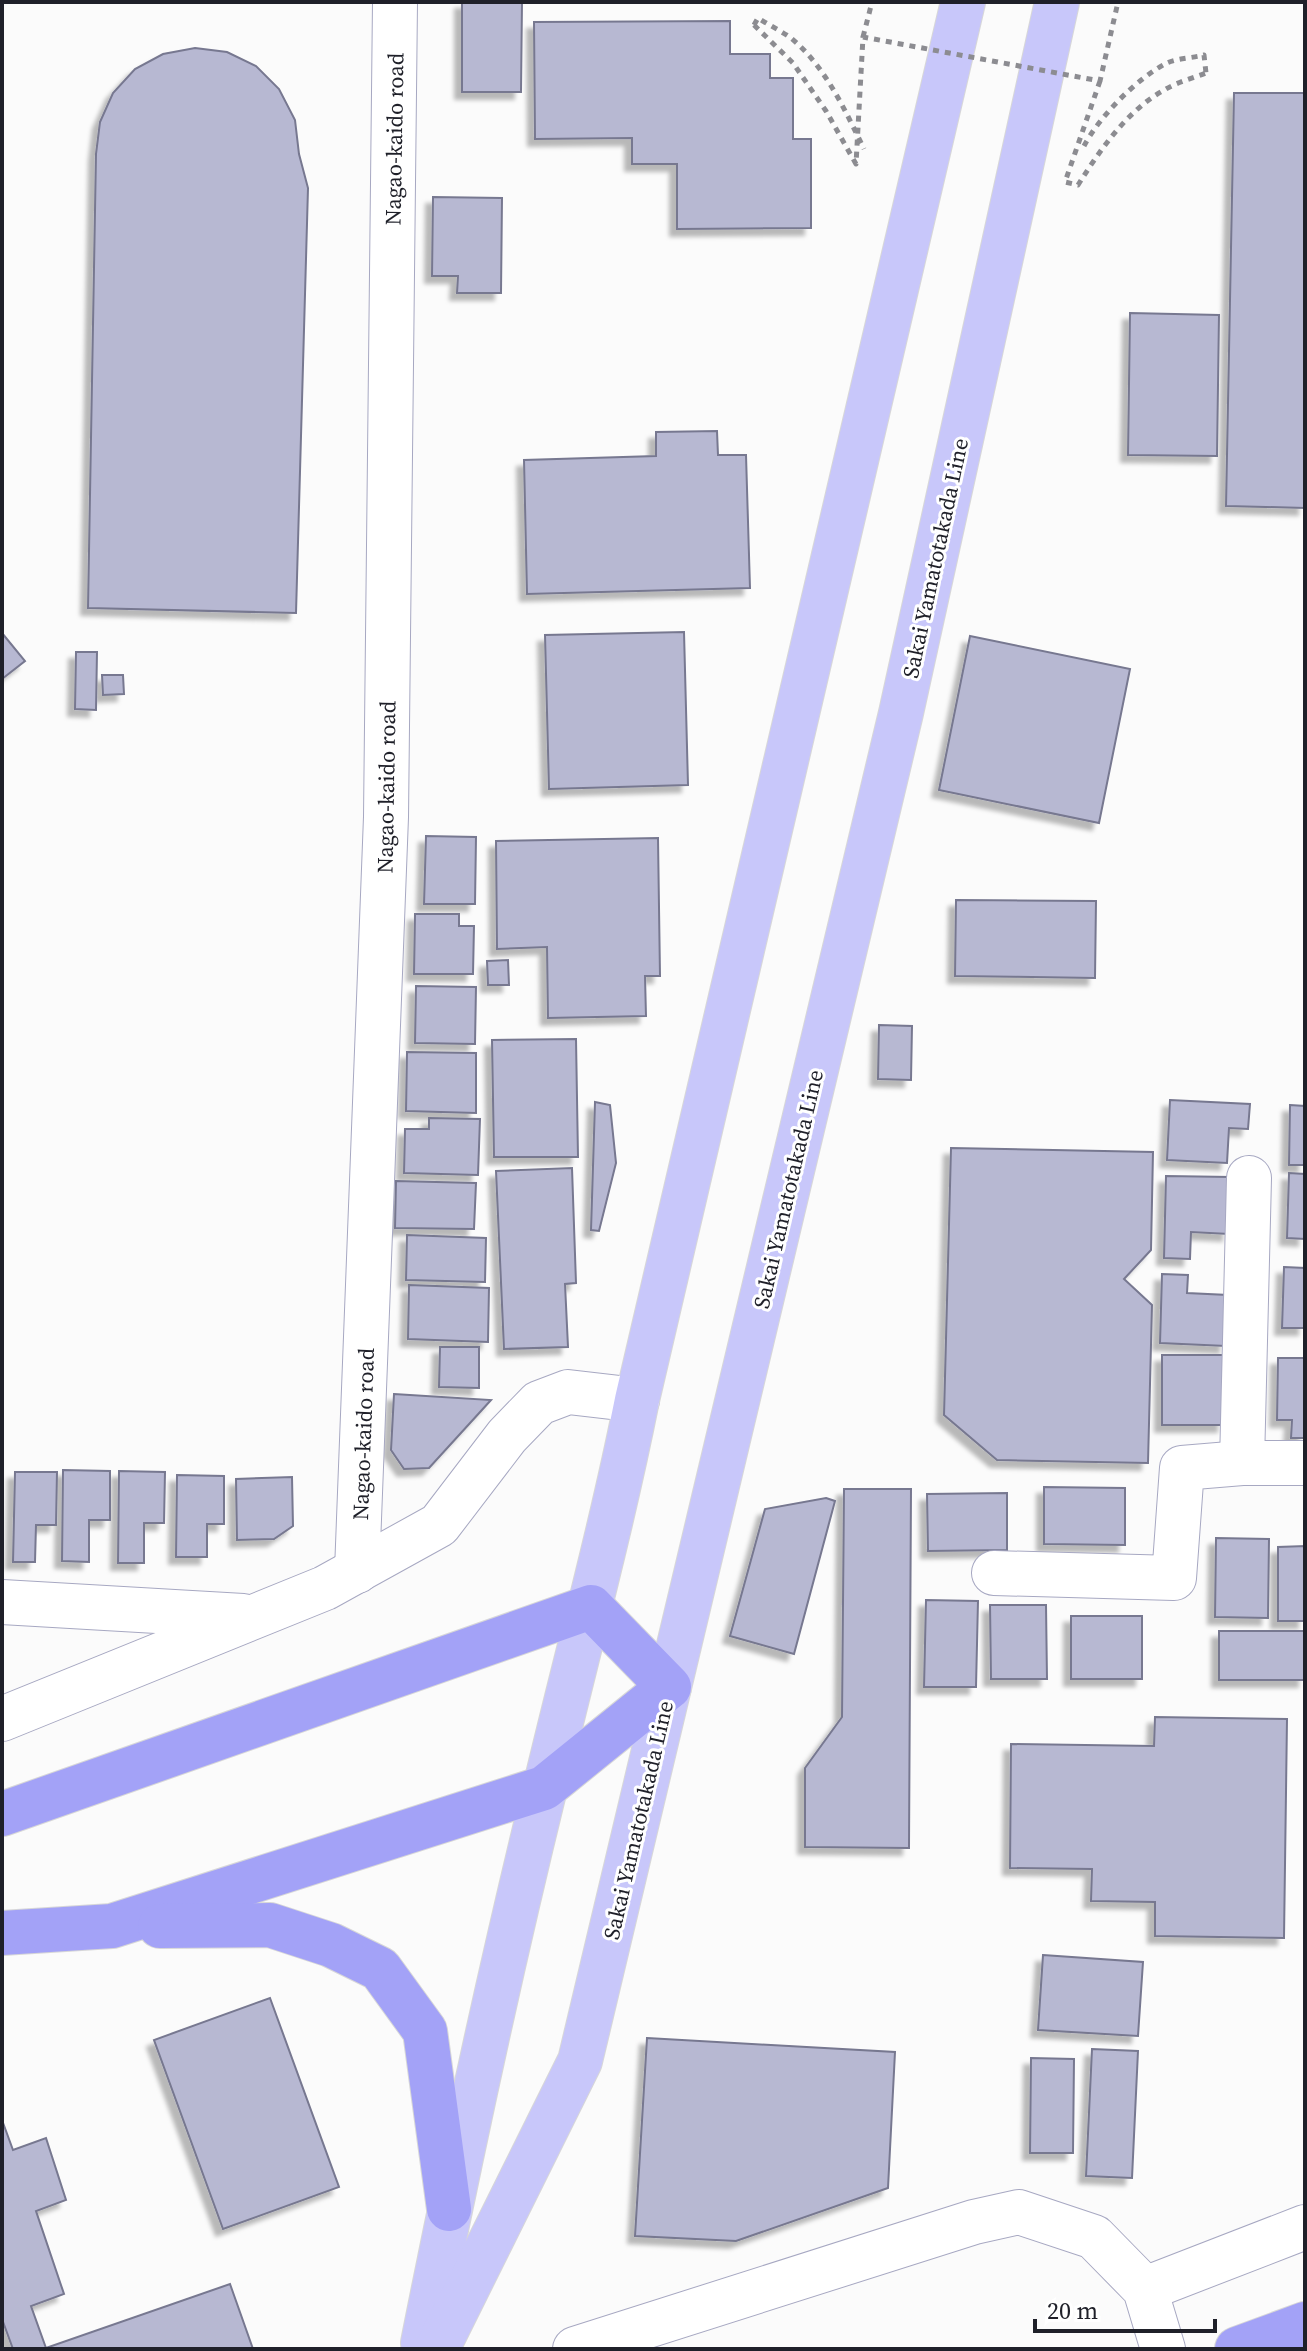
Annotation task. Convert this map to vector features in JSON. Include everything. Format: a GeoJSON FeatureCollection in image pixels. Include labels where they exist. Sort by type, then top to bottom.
{"type":"FeatureCollection","features":[{"type":"Feature","properties":{"kind":"highway"},"geometry":{"type":"LineString","coordinates":[[2,1814],[591,1607],[669,1687],[544,1788],[2,1958]]}},
{"type":"Feature","properties":{"kind":"highway"},"geometry":{"type":"LineString","coordinates":[[2,1933],[112,1926],[270,1925],[331,1945],[380,1969],[425,2031],[449,2209]]}},
{"type":"Feature","properties":{"kind":"highway"},"geometry":{"type":"LineString","coordinates":[[1237,2349],[1305,2324]]}},
{"type":"Feature","properties":{"kind":"main road"},"geometry":{"type":"LineString","coordinates":[[422,2349],[449,2209],[544,1788],[591,1607],[963,2]]}},
{"type":"Feature","properties":{"kind":"main road","name":"Sakai Yamatotakada Line"},"geometry":{"type":"LineString","coordinates":[[437,2349],[580,2061],[901,713],[1057,2]]}},
{"type":"Feature","properties":{"kind":"street","name":"Nagao-kaido road"},"geometry":{"type":"LineString","coordinates":[[357,1571],[386,817],[395,2]]}},
{"type":"Feature","properties":{"kind":"street"},"geometry":{"type":"LineString","coordinates":[[1242,1463],[1249,1178]]}},
{"type":"Feature","properties":{"kind":"street"},"geometry":{"type":"LineString","coordinates":[[2,1719],[325,1588],[439,1525],[507,1436],[539,1403],[568,1392],[637,1400]]}},
{"type":"Feature","properties":{"kind":"street"},"geometry":{"type":"LineString","coordinates":[[994,1573],[1174,1578],[1182,1468],[1242,1463],[1305,1463]]}},
{"type":"Feature","properties":{"kind":"street"},"geometry":{"type":"LineString","coordinates":[[2,1602],[255,1617]]}},
{"type":"Feature","properties":{"kind":"street"},"geometry":{"type":"LineString","coordinates":[[575,2349],[974,2222],[1019,2212],[1094,2237],[1145,2289],[1163,2349]]}},
{"type":"Feature","properties":{"kind":"street"},"geometry":{"type":"LineString","coordinates":[[1145,2289],[1305,2227]]}},
{"type":"Feature","properties":{"kind":"path"},"geometry":{"type":"LineString","coordinates":[[864,149],[844,108],[821,71],[791,39],[758,18],[754,25],[793,63],[826,111],[856,164],[863,37],[872,2]]}},
{"type":"Feature","properties":{"kind":"path"},"geometry":{"type":"LineString","coordinates":[[1061,190],[1091,132],[1130,89],[1168,63],[1204,55],[1206,73],[1164,90],[1133,115],[1078,185],[1065,182],[1100,81],[1118,2]]}},
{"type":"Feature","properties":{"kind":"path"},"geometry":{"type":"LineString","coordinates":[[863,37],[1100,81]]}},
{"type":"Feature","properties":{"kind":"building"},"geometry":{"type":"Polygon","coordinates":[[[462,2],[522,2],[521,92],[462,92],[462,2]]]}},
{"type":"Feature","properties":{"kind":"building"},"geometry":{"type":"Polygon","coordinates":[[[730,21],[730,54],[770,54],[770,78],[793,78],[793,139],[811,139],[811,228],[677,229],[677,164],[632,164],[632,138],[535,139],[534,22],[730,21]]]}},
{"type":"Feature","properties":{"kind":"building"},"geometry":{"type":"Polygon","coordinates":[[[195,48],[227,52],[256,66],[279,89],[295,120],[299,154],[308,188],[296,613],[88,608],[96,154],[100,122],[113,93],[135,69],[163,54],[195,48]]]}},
{"type":"Feature","properties":{"kind":"building"},"geometry":{"type":"Polygon","coordinates":[[[1234,93],[1305,93],[1305,508],[1226,506],[1234,93]]]}},
{"type":"Feature","properties":{"kind":"building"},"geometry":{"type":"Polygon","coordinates":[[[433,197],[502,198],[501,293],[457,293],[458,276],[432,276],[433,197]]]}},
{"type":"Feature","properties":{"kind":"building"},"geometry":{"type":"Polygon","coordinates":[[[1130,313],[1219,315],[1217,456],[1128,455],[1130,313]]]}},
{"type":"Feature","properties":{"kind":"building"},"geometry":{"type":"Polygon","coordinates":[[[717,431],[718,455],[746,455],[750,588],[527,594],[524,460],[656,456],[656,432],[717,431]]]}},
{"type":"Feature","properties":{"kind":"building"},"geometry":{"type":"Polygon","coordinates":[[[684,632],[688,785],[549,789],[545,635],[684,632]]]}},
{"type":"Feature","properties":{"kind":"building"},"geometry":{"type":"Polygon","coordinates":[[[2,633],[25,661],[2,679],[2,633]]]}},
{"type":"Feature","properties":{"kind":"building"},"geometry":{"type":"Polygon","coordinates":[[[970,636],[1130,669],[1099,823],[939,790],[970,636]]]}},
{"type":"Feature","properties":{"kind":"building"},"geometry":{"type":"Polygon","coordinates":[[[76,652],[97,652],[96,710],[75,709],[76,652]]]}},
{"type":"Feature","properties":{"kind":"building"},"geometry":{"type":"Polygon","coordinates":[[[102,675],[123,675],[124,694],[103,695],[102,675]]]}},
{"type":"Feature","properties":{"kind":"building"},"geometry":{"type":"Polygon","coordinates":[[[426,836],[476,837],[475,904],[424,904],[426,836]]]}},
{"type":"Feature","properties":{"kind":"building"},"geometry":{"type":"Polygon","coordinates":[[[658,838],[660,976],[645,976],[646,1016],[548,1018],[547,947],[497,949],[496,841],[658,838]]]}},
{"type":"Feature","properties":{"kind":"building"},"geometry":{"type":"Polygon","coordinates":[[[956,900],[1096,901],[1095,978],[955,976],[956,900]]]}},
{"type":"Feature","properties":{"kind":"building"},"geometry":{"type":"Polygon","coordinates":[[[415,914],[459,914],[459,926],[474,926],[473,974],[414,974],[415,914]]]}},
{"type":"Feature","properties":{"kind":"building"},"geometry":{"type":"Polygon","coordinates":[[[508,960],[509,985],[488,985],[487,961],[508,960]]]}},
{"type":"Feature","properties":{"kind":"building"},"geometry":{"type":"Polygon","coordinates":[[[416,986],[476,987],[475,1044],[415,1043],[416,986]]]}},
{"type":"Feature","properties":{"kind":"building"},"geometry":{"type":"Polygon","coordinates":[[[879,1025],[912,1026],[911,1080],[878,1079],[879,1025]]]}},
{"type":"Feature","properties":{"kind":"building"},"geometry":{"type":"Polygon","coordinates":[[[576,1039],[578,1157],[494,1157],[492,1040],[576,1039]]]}},
{"type":"Feature","properties":{"kind":"building"},"geometry":{"type":"Polygon","coordinates":[[[407,1052],[476,1053],[476,1113],[406,1111],[407,1052]]]}},
{"type":"Feature","properties":{"kind":"building"},"geometry":{"type":"Polygon","coordinates":[[[1170,1100],[1250,1104],[1248,1129],[1229,1128],[1227,1163],[1167,1160],[1170,1100]]]}},
{"type":"Feature","properties":{"kind":"building"},"geometry":{"type":"Polygon","coordinates":[[[595,1102],[610,1105],[616,1163],[599,1231],[591,1230],[595,1102]]]}},
{"type":"Feature","properties":{"kind":"building"},"geometry":{"type":"Polygon","coordinates":[[[1290,1105],[1305,1106],[1305,1165],[1289,1165],[1290,1105]]]}},
{"type":"Feature","properties":{"kind":"building"},"geometry":{"type":"Polygon","coordinates":[[[429,1118],[480,1119],[478,1175],[404,1173],[405,1129],[429,1129],[429,1118]]]}},
{"type":"Feature","properties":{"kind":"building"},"geometry":{"type":"Polygon","coordinates":[[[951,1148],[1153,1152],[1151,1250],[1124,1279],[1152,1305],[1148,1463],[997,1460],[944,1415],[951,1148]]]}},
{"type":"Feature","properties":{"kind":"building"},"geometry":{"type":"Polygon","coordinates":[[[572,1168],[576,1283],[565,1284],[568,1347],[504,1349],[496,1171],[572,1168]]]}},
{"type":"Feature","properties":{"kind":"building"},"geometry":{"type":"Polygon","coordinates":[[[1289,1173],[1305,1174],[1305,1239],[1287,1238],[1289,1173]]]}},
{"type":"Feature","properties":{"kind":"building"},"geometry":{"type":"Polygon","coordinates":[[[1166,1176],[1231,1177],[1229,1234],[1191,1232],[1190,1259],[1164,1258],[1166,1176]]]}},
{"type":"Feature","properties":{"kind":"building"},"geometry":{"type":"Polygon","coordinates":[[[396,1181],[476,1183],[474,1229],[395,1228],[396,1181]]]}},
{"type":"Feature","properties":{"kind":"building"},"geometry":{"type":"Polygon","coordinates":[[[407,1235],[486,1238],[485,1282],[406,1280],[407,1235]]]}},
{"type":"Feature","properties":{"kind":"building"},"geometry":{"type":"Polygon","coordinates":[[[1284,1267],[1305,1268],[1305,1328],[1282,1328],[1284,1267]]]}},
{"type":"Feature","properties":{"kind":"building"},"geometry":{"type":"Polygon","coordinates":[[[1162,1274],[1188,1275],[1187,1293],[1228,1295],[1226,1346],[1160,1343],[1162,1274]]]}},
{"type":"Feature","properties":{"kind":"building"},"geometry":{"type":"Polygon","coordinates":[[[409,1285],[489,1288],[488,1342],[408,1339],[409,1285]]]}},
{"type":"Feature","properties":{"kind":"building"},"geometry":{"type":"Polygon","coordinates":[[[440,1347],[479,1347],[479,1388],[439,1387],[440,1347]]]}},
{"type":"Feature","properties":{"kind":"building"},"geometry":{"type":"Polygon","coordinates":[[[1162,1355],[1224,1355],[1224,1425],[1162,1425],[1162,1355]]]}},
{"type":"Feature","properties":{"kind":"building"},"geometry":{"type":"Polygon","coordinates":[[[1278,1358],[1305,1358],[1305,1438],[1291,1438],[1292,1420],[1277,1420],[1278,1358]]]}},
{"type":"Feature","properties":{"kind":"building"},"geometry":{"type":"Polygon","coordinates":[[[394,1394],[491,1400],[429,1468],[404,1469],[391,1450],[394,1394]]]}},
{"type":"Feature","properties":{"kind":"building"},"geometry":{"type":"Polygon","coordinates":[[[63,1470],[110,1471],[110,1520],[89,1520],[89,1562],[62,1561],[63,1470]]]}},
{"type":"Feature","properties":{"kind":"building"},"geometry":{"type":"Polygon","coordinates":[[[119,1471],[165,1472],[164,1523],[144,1523],[144,1563],[118,1563],[119,1471]]]}},
{"type":"Feature","properties":{"kind":"building"},"geometry":{"type":"Polygon","coordinates":[[[15,1472],[57,1472],[56,1525],[36,1525],[35,1562],[13,1562],[15,1472]]]}},
{"type":"Feature","properties":{"kind":"building"},"geometry":{"type":"Polygon","coordinates":[[[177,1475],[224,1476],[224,1524],[207,1524],[207,1557],[176,1557],[177,1475]]]}},
{"type":"Feature","properties":{"kind":"building"},"geometry":{"type":"Polygon","coordinates":[[[292,1477],[293,1526],[274,1539],[237,1540],[236,1479],[292,1477]]]}},
{"type":"Feature","properties":{"kind":"building"},"geometry":{"type":"Polygon","coordinates":[[[1044,1487],[1125,1488],[1125,1545],[1044,1544],[1044,1487]]]}},
{"type":"Feature","properties":{"kind":"building"},"geometry":{"type":"Polygon","coordinates":[[[844,1489],[911,1489],[909,1848],[805,1847],[805,1768],[842,1717],[844,1489]]]}},
{"type":"Feature","properties":{"kind":"building"},"geometry":{"type":"Polygon","coordinates":[[[1007,1493],[1007,1550],[928,1551],[927,1494],[1007,1493]]]}},
{"type":"Feature","properties":{"kind":"building"},"geometry":{"type":"Polygon","coordinates":[[[826,1498],[835,1501],[794,1654],[730,1636],[765,1509],[826,1498]]]}},
{"type":"Feature","properties":{"kind":"building"},"geometry":{"type":"Polygon","coordinates":[[[1216,1538],[1269,1539],[1268,1618],[1215,1617],[1216,1538]]]}},
{"type":"Feature","properties":{"kind":"building"},"geometry":{"type":"Polygon","coordinates":[[[1305,1546],[1305,1621],[1278,1621],[1278,1547],[1305,1546]]]}},
{"type":"Feature","properties":{"kind":"building"},"geometry":{"type":"Polygon","coordinates":[[[926,1600],[978,1601],[976,1687],[924,1687],[926,1600]]]}},
{"type":"Feature","properties":{"kind":"building"},"geometry":{"type":"Polygon","coordinates":[[[990,1605],[1046,1605],[1047,1679],[991,1679],[990,1605]]]}},
{"type":"Feature","properties":{"kind":"building"},"geometry":{"type":"Polygon","coordinates":[[[1071,1616],[1142,1616],[1142,1679],[1071,1679],[1071,1616]]]}},
{"type":"Feature","properties":{"kind":"building"},"geometry":{"type":"Polygon","coordinates":[[[1219,1631],[1305,1631],[1305,1680],[1219,1680],[1219,1631]]]}},
{"type":"Feature","properties":{"kind":"building"},"geometry":{"type":"Polygon","coordinates":[[[1155,1717],[1287,1719],[1284,1938],[1155,1936],[1155,1902],[1091,1901],[1092,1869],[1010,1868],[1011,1744],[1154,1746],[1155,1717]]]}},
{"type":"Feature","properties":{"kind":"building"},"geometry":{"type":"Polygon","coordinates":[[[1043,1955],[1143,1962],[1138,2036],[1038,2030],[1043,1955]]]}},
{"type":"Feature","properties":{"kind":"building"},"geometry":{"type":"Polygon","coordinates":[[[270,1998],[339,2187],[223,2229],[154,2040],[270,1998]]]}},
{"type":"Feature","properties":{"kind":"building"},"geometry":{"type":"Polygon","coordinates":[[[647,2038],[895,2052],[888,2188],[736,2241],[635,2236],[647,2038]]]}},
{"type":"Feature","properties":{"kind":"building"},"geometry":{"type":"Polygon","coordinates":[[[1092,2049],[1138,2051],[1132,2178],[1086,2176],[1092,2049]]]}},
{"type":"Feature","properties":{"kind":"building"},"geometry":{"type":"Polygon","coordinates":[[[1031,2058],[1074,2059],[1073,2153],[1030,2153],[1031,2058]]]}},
{"type":"Feature","properties":{"kind":"building"},"geometry":{"type":"Polygon","coordinates":[[[2,2120],[13,2150],[46,2138],[66,2200],[36,2211],[64,2294],[31,2306],[46,2348],[230,2284],[253,2349],[13,2349],[2,2319],[2,2120]]]}}]}
